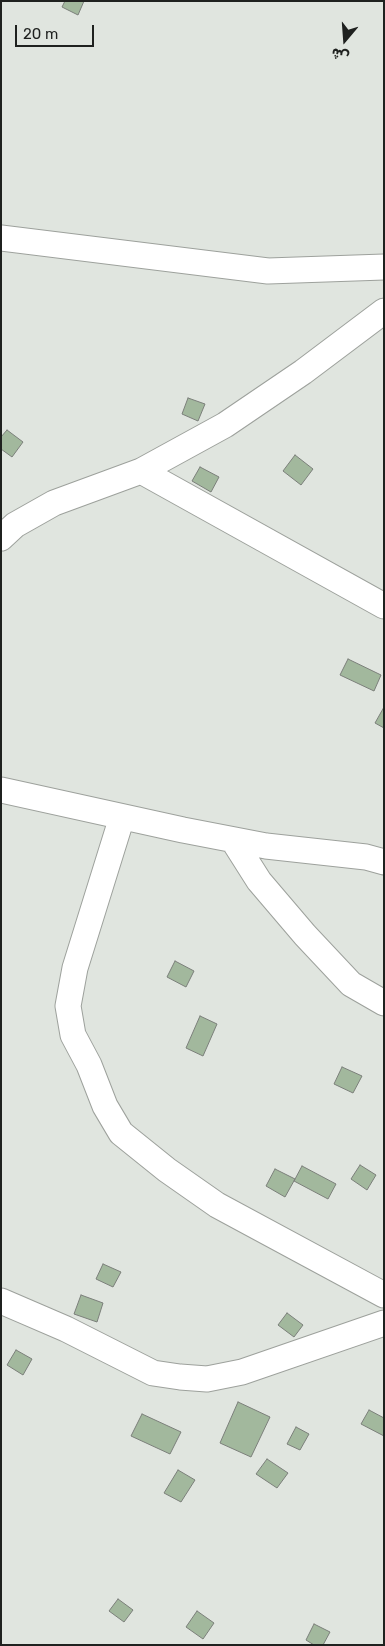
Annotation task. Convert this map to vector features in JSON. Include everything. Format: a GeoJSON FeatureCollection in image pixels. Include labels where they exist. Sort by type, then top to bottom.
{"type":"FeatureCollection","features":[{"type":"Feature","properties":{"kind":"street"},"geometry":{"type":"LineString","coordinates":[[1,238],[268,270],[384,267]]}},
{"type":"Feature","properties":{"kind":"street"},"geometry":{"type":"LineString","coordinates":[[1,538],[15,525],[54,503],[141,471],[225,425],[303,372],[384,311]]}},
{"type":"Feature","properties":{"kind":"street"},"geometry":{"type":"LineString","coordinates":[[141,471],[384,606]]}},
{"type":"Feature","properties":{"kind":"street"},"geometry":{"type":"LineString","coordinates":[[1,790],[233,840],[295,850],[366,857],[384,862]]}},
{"type":"Feature","properties":{"kind":"street"},"geometry":{"type":"LineString","coordinates":[[122,817],[75,968],[68,1006],[73,1035],[89,1065],[105,1106],[121,1133],[167,1170],[217,1205],[384,1295]]}},
{"type":"Feature","properties":{"kind":"street"},"geometry":{"type":"LineString","coordinates":[[233,840],[259,881],[305,935],[352,984],[384,1003]]}},
{"type":"Feature","properties":{"kind":"street"},"geometry":{"type":"LineString","coordinates":[[1,1301],[66,1329],[153,1373],[207,1379],[242,1372],[384,1324]]}},
{"type":"Feature","properties":{"kind":"building"},"geometry":{"type":"Polygon","coordinates":[[[65,1],[84,1],[78,15],[62,7],[65,1]]]}},
{"type":"Feature","properties":{"kind":"building"},"geometry":{"type":"Polygon","coordinates":[[[188,398],[205,404],[198,421],[182,414],[188,398]]]}},
{"type":"Feature","properties":{"kind":"building"},"geometry":{"type":"Polygon","coordinates":[[[7,430],[23,442],[12,457],[1,449],[1,437],[7,430]]]}},
{"type":"Feature","properties":{"kind":"building"},"geometry":{"type":"Polygon","coordinates":[[[295,455],[313,469],[301,485],[283,471],[295,455]]]}},
{"type":"Feature","properties":{"kind":"building"},"geometry":{"type":"Polygon","coordinates":[[[200,467],[219,477],[211,492],[192,481],[200,467]]]}},
{"type":"Feature","properties":{"kind":"building"},"geometry":{"type":"Polygon","coordinates":[[[348,659],[381,675],[374,691],[340,675],[348,659]]]}},
{"type":"Feature","properties":{"kind":"building"},"geometry":{"type":"Polygon","coordinates":[[[384,707],[384,728],[375,723],[384,707]]]}},
{"type":"Feature","properties":{"kind":"building"},"geometry":{"type":"Polygon","coordinates":[[[175,961],[194,971],[186,987],[167,977],[175,961]]]}},
{"type":"Feature","properties":{"kind":"building"},"geometry":{"type":"Polygon","coordinates":[[[200,1016],[217,1024],[203,1056],[186,1048],[200,1016]]]}},
{"type":"Feature","properties":{"kind":"building"},"geometry":{"type":"Polygon","coordinates":[[[342,1067],[362,1076],[353,1093],[334,1084],[342,1067]]]}},
{"type":"Feature","properties":{"kind":"building"},"geometry":{"type":"Polygon","coordinates":[[[360,1165],[376,1175],[367,1190],[351,1179],[360,1165]]]}},
{"type":"Feature","properties":{"kind":"building"},"geometry":{"type":"Polygon","coordinates":[[[302,1166],[336,1184],[328,1199],[294,1181],[302,1166]]]}},
{"type":"Feature","properties":{"kind":"building"},"geometry":{"type":"Polygon","coordinates":[[[275,1169],[295,1179],[285,1197],[266,1186],[275,1169]]]}},
{"type":"Feature","properties":{"kind":"building"},"geometry":{"type":"Polygon","coordinates":[[[103,1264],[121,1272],[113,1287],[96,1279],[103,1264]]]}},
{"type":"Feature","properties":{"kind":"building"},"geometry":{"type":"Polygon","coordinates":[[[81,1295],[103,1303],[97,1322],[74,1314],[81,1295]]]}},
{"type":"Feature","properties":{"kind":"building"},"geometry":{"type":"Polygon","coordinates":[[[287,1313],[303,1325],[294,1337],[278,1325],[287,1313]]]}},
{"type":"Feature","properties":{"kind":"building"},"geometry":{"type":"Polygon","coordinates":[[[16,1350],[32,1359],[23,1375],[7,1365],[16,1350]]]}},
{"type":"Feature","properties":{"kind":"building"},"geometry":{"type":"Polygon","coordinates":[[[238,1402],[270,1417],[251,1457],[220,1443],[238,1402]]]}},
{"type":"Feature","properties":{"kind":"building"},"geometry":{"type":"Polygon","coordinates":[[[369,1410],[384,1418],[384,1436],[361,1424],[369,1410]]]}},
{"type":"Feature","properties":{"kind":"building"},"geometry":{"type":"Polygon","coordinates":[[[142,1414],[181,1432],[170,1454],[131,1436],[142,1414]]]}},
{"type":"Feature","properties":{"kind":"building"},"geometry":{"type":"Polygon","coordinates":[[[296,1427],[309,1434],[300,1450],[287,1444],[296,1427]]]}},
{"type":"Feature","properties":{"kind":"building"},"geometry":{"type":"Polygon","coordinates":[[[267,1459],[288,1473],[277,1488],[256,1474],[267,1459]]]}},
{"type":"Feature","properties":{"kind":"building"},"geometry":{"type":"Polygon","coordinates":[[[178,1470],[195,1480],[181,1502],[164,1493],[178,1470]]]}},
{"type":"Feature","properties":{"kind":"building"},"geometry":{"type":"Polygon","coordinates":[[[118,1599],[133,1610],[124,1622],[109,1611],[118,1599]]]}},
{"type":"Feature","properties":{"kind":"building"},"geometry":{"type":"Polygon","coordinates":[[[197,1611],[214,1623],[203,1639],[186,1627],[197,1611]]]}},
{"type":"Feature","properties":{"kind":"building"},"geometry":{"type":"Polygon","coordinates":[[[314,1624],[330,1632],[323,1645],[314,1645],[306,1640],[314,1624]]]}}]}
